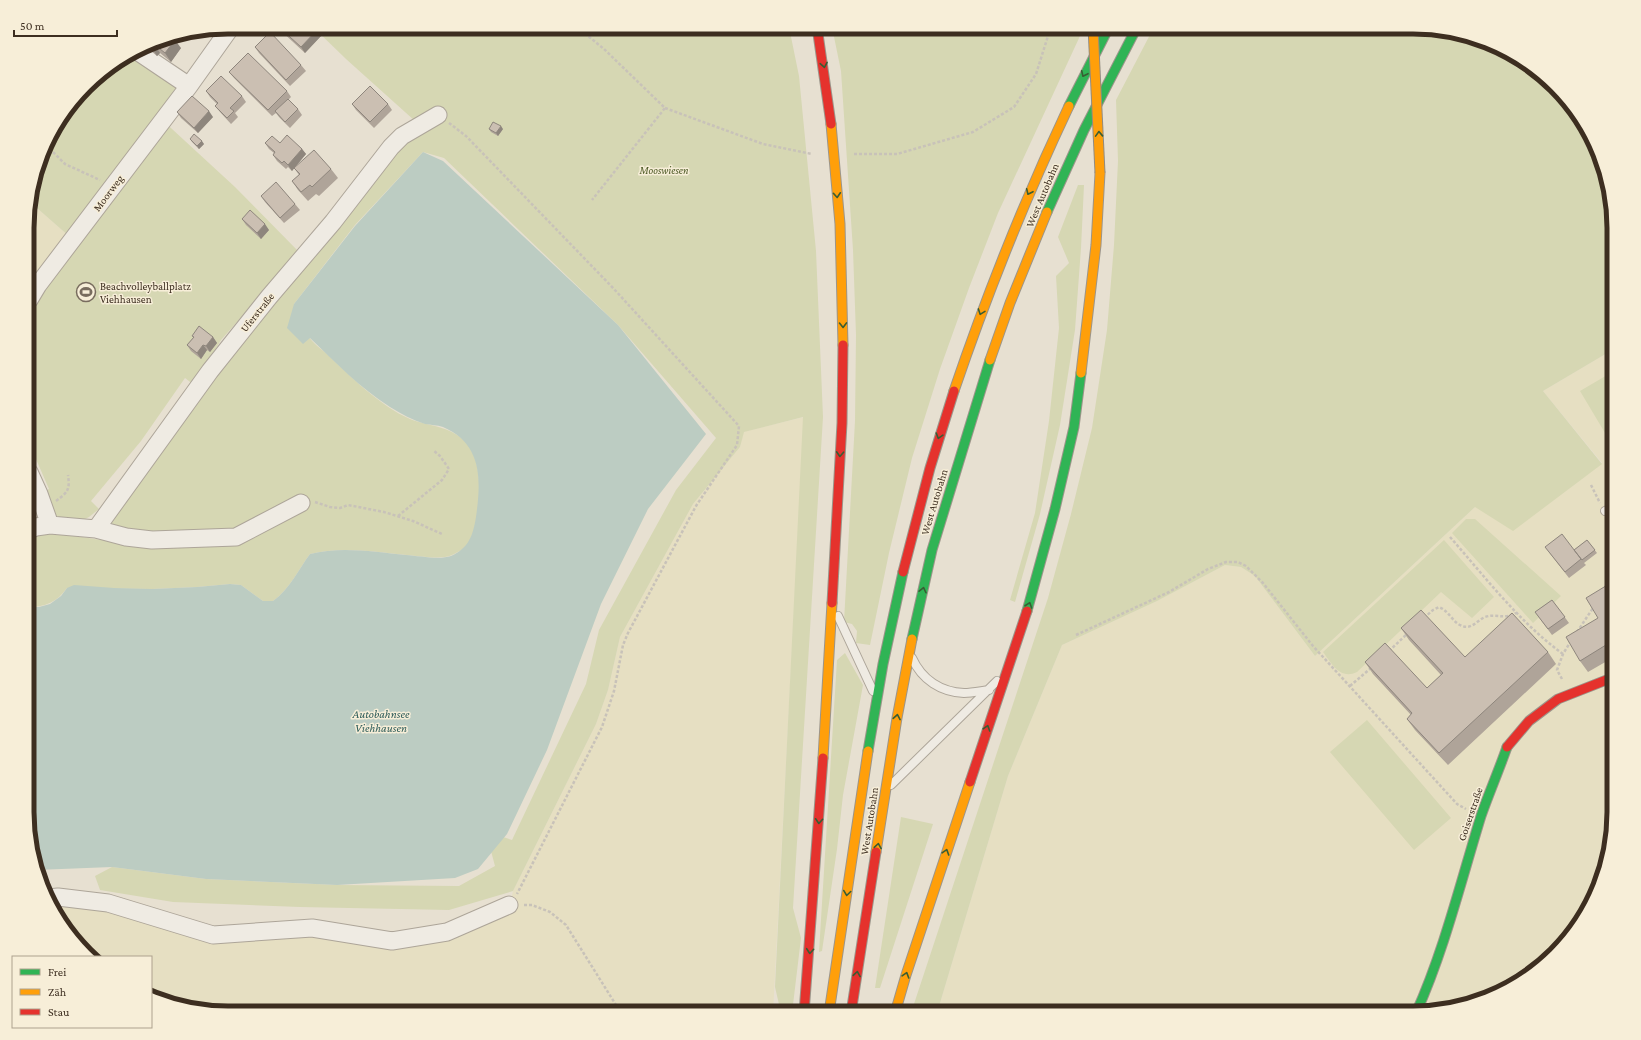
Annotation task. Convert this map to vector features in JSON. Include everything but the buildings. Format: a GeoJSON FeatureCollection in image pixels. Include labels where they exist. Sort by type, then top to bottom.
{"type":"FeatureCollection","features":[{"type":"Feature","properties":{"kind":"main road"},"geometry":{"type":"LineString","coordinates":[[805,1006],[812,924],[842,422],[843,336],[835,163],[826,78],[818,34]]}},
{"type":"Feature","properties":{"kind":"main road"},"geometry":{"type":"LineString","coordinates":[[897,1006],[908,967],[1005,672],[1033,594],[1074,427],[1090,309],[1096,245],[1100,173],[1093,34]]}},
{"type":"Feature","properties":{"kind":"main road","name":"West Autobahn"},"geometry":{"type":"LineString","coordinates":[[830,1006],[883,664],[906,554],[931,464],[959,372],[1017,218],[1090,61],[1104,34]]}},
{"type":"Feature","properties":{"kind":"main road","name":"West Autobahn"},"geometry":{"type":"LineString","coordinates":[[852,1006],[897,718],[910,648],[932,550],[996,342],[1048,210],[1087,124],[1133,34]]}},
{"type":"Feature","properties":{"kind":"main road","name":"Goiserstraße"},"geometry":{"type":"LineString","coordinates":[[1419,1006],[1424,996],[1482,814],[1508,746],[1529,721],[1558,699],[1607,680]]}},
{"type":"Feature","properties":{"kind":"street","name":"Moorweg"},"geometry":{"type":"LineString","coordinates":[[34,292],[226,34]]}},
{"type":"Feature","properties":{"kind":"street"},"geometry":{"type":"LineString","coordinates":[[142,54],[188,86]]}},
{"type":"Feature","properties":{"kind":"street","name":"Uferstraße"},"geometry":{"type":"LineString","coordinates":[[96,529],[210,371],[269,297],[333,222],[391,147],[402,136],[438,115]]}},
{"type":"Feature","properties":{"kind":"street"},"geometry":{"type":"LineString","coordinates":[[34,484],[50,525]]}},
{"type":"Feature","properties":{"kind":"street"},"geometry":{"type":"LineString","coordinates":[[34,528],[50,525],[96,529],[126,537],[152,540],[236,537],[301,503]]}},
{"type":"Feature","properties":{"kind":"street"},"geometry":{"type":"LineString","coordinates":[[54,897],[108,903],[213,935],[312,928],[392,941],[447,932],[509,905]]}},
{"type":"Feature","properties":{"kind":"lane"},"geometry":{"type":"LineString","coordinates":[[832,603],[877,699]]}},
{"type":"Feature","properties":{"kind":"lane"},"geometry":{"type":"LineString","coordinates":[[910,648],[913,660],[923,676],[939,688],[964,693],[989,690]]}},
{"type":"Feature","properties":{"kind":"lane"},"geometry":{"type":"LineString","coordinates":[[886,790],[989,690],[1005,672]]}},
{"type":"Feature","properties":{"kind":"path"},"geometry":{"type":"LineString","coordinates":[[586,34],[604,49],[665,108],[763,144],[812,154]]}},
{"type":"Feature","properties":{"kind":"path"},"geometry":{"type":"LineString","coordinates":[[854,154],[897,154],[920,148],[973,132],[1014,107],[1036,74],[1048,34]]}},
{"type":"Feature","properties":{"kind":"path"},"geometry":{"type":"LineString","coordinates":[[592,200],[665,108]]}},
{"type":"Feature","properties":{"kind":"path"},"geometry":{"type":"LineString","coordinates":[[438,115],[466,136],[614,289],[739,426],[737,445],[696,506],[628,633],[623,646],[614,691],[602,727],[518,893],[509,905]]}},
{"type":"Feature","properties":{"kind":"path"},"geometry":{"type":"LineString","coordinates":[[51,150],[65,164],[113,186]]}},
{"type":"Feature","properties":{"kind":"path"},"geometry":{"type":"LineString","coordinates":[[398,516],[442,480],[449,469],[440,456],[433,450]]}},
{"type":"Feature","properties":{"kind":"path"},"geometry":{"type":"LineString","coordinates":[[42,503],[49,501],[56,502],[65,495],[69,485],[68,475]]}},
{"type":"Feature","properties":{"kind":"path"},"geometry":{"type":"LineString","coordinates":[[301,503],[310,501],[330,507],[340,508],[348,505],[359,506],[398,516],[442,534]]}},
{"type":"Feature","properties":{"kind":"path"},"geometry":{"type":"LineString","coordinates":[[1450,537],[1516,613],[1543,639],[1563,654]]}},
{"type":"Feature","properties":{"kind":"path"},"geometry":{"type":"LineString","coordinates":[[1076,635],[1169,592],[1208,569],[1226,562],[1238,562],[1246,566],[1263,583],[1313,646],[1457,804],[1471,812],[1482,814]]}},
{"type":"Feature","properties":{"kind":"path"},"geometry":{"type":"LineString","coordinates":[[1603,591],[1607,582]]}},
{"type":"Feature","properties":{"kind":"path"},"geometry":{"type":"LineString","coordinates":[[1570,694],[1557,670],[1563,654],[1596,603]]}},
{"type":"Feature","properties":{"kind":"path"},"geometry":{"type":"LineString","coordinates":[[1422,620],[1433,610],[1439,607],[1445,610],[1459,625],[1465,627],[1471,627],[1485,617],[1508,617],[1516,613]]}},
{"type":"Feature","properties":{"kind":"path"},"geometry":{"type":"LineString","coordinates":[[1384,656],[1411,630]]}},
{"type":"Feature","properties":{"kind":"path"},"geometry":{"type":"LineString","coordinates":[[1350,686],[1372,666]]}},
{"type":"Feature","properties":{"kind":"path"},"geometry":{"type":"LineString","coordinates":[[509,905],[532,905],[550,912],[566,925],[617,1006]]}},
{"type":"Feature","properties":{"kind":"shaded area"},"geometry":{"type":"Polygon","coordinates":[[[35,207],[70,237],[34,285],[34,216],[35,207]]]}},
{"type":"Feature","properties":{"kind":"shaded area"},"geometry":{"type":"Polygon","coordinates":[[[1607,353],[1607,824],[1597,874],[1581,909],[1559,940],[1531,966],[1499,986],[1475,996],[1425,1006],[939,1006],[1008,776],[1062,645],[1157,601],[1225,565],[1241,567],[1255,576],[1315,656],[1475,507],[1602,463],[1543,391],[1607,353]]]}},
{"type":"Feature","properties":{"kind":"shaded area"},"geometry":{"type":"Polygon","coordinates":[[[804,417],[773,1006],[216,1006],[190,1002],[166,996],[152,990],[152,956],[98,956],[74,930],[55,900],[80,902],[169,925],[280,931],[375,943],[509,911],[513,891],[596,724],[608,690],[620,637],[693,504],[740,447],[743,432],[804,417]]]}},
{"type":"Feature","properties":{"kind":"green space","name":"Mooswiesen"},"geometry":{"type":"Polygon","coordinates":[[[320,34],[790,34],[799,76],[816,251],[823,417],[793,908],[801,938],[793,1006],[779,1006],[775,987],[803,417],[744,432],[740,447],[693,504],[620,637],[608,690],[596,724],[513,891],[449,910],[300,907],[173,902],[100,890],[95,876],[112,867],[206,879],[337,885],[459,886],[495,866],[488,840],[500,836],[512,840],[586,684],[599,630],[676,490],[716,438],[618,325],[444,158],[423,152],[355,225],[294,304],[309,337],[315,344],[377,399],[410,419],[442,428],[456,434],[469,446],[474,456],[477,468],[479,496],[475,524],[472,536],[467,546],[452,555],[442,557],[346,550],[334,550],[310,554],[289,585],[273,601],[263,601],[241,585],[230,584],[152,589],[67,588],[59,597],[50,603],[34,607],[34,536],[56,534],[102,540],[124,499],[221,370],[415,121],[320,34]]]}},
{"type":"Feature","properties":{"kind":"green space"},"geometry":{"type":"Polygon","coordinates":[[[833,34],[1080,34],[998,213],[940,369],[912,458],[889,553],[870,645],[856,643],[857,631],[852,624],[844,622],[855,421],[856,335],[853,250],[841,71],[833,34]]]}},
{"type":"Feature","properties":{"kind":"green space"},"geometry":{"type":"Polygon","coordinates":[[[1150,34],[1425,34],[1475,44],[1499,54],[1531,74],[1559,100],[1581,131],[1597,166],[1603,190],[1607,216],[1607,353],[1543,391],[1602,464],[1513,531],[1475,507],[1315,656],[1255,576],[1241,567],[1225,565],[1157,601],[1062,645],[1008,776],[939,1006],[913,1006],[1048,598],[1071,514],[1092,428],[1107,330],[1114,245],[1118,161],[1116,100],[1150,34]]]}},
{"type":"Feature","properties":{"kind":"green space"},"geometry":{"type":"Polygon","coordinates":[[[136,57],[181,89],[159,117],[235,187],[299,252],[221,340],[194,385],[185,378],[141,441],[91,501],[99,509],[81,521],[60,519],[51,511],[42,493],[49,489],[34,454],[34,308],[70,237],[35,207],[44,166],[60,131],[82,100],[110,74],[136,57]]]}},
{"type":"Feature","properties":{"kind":"green space"},"geometry":{"type":"Polygon","coordinates":[[[1078,185],[1084,185],[1075,330],[1060,425],[1040,514],[1015,602],[1010,600],[1035,513],[1049,421],[1059,328],[1056,276],[1069,263],[1058,237],[1078,185]]]}},
{"type":"Feature","properties":{"kind":"green space"},"geometry":{"type":"Polygon","coordinates":[[[1607,375],[1607,436],[1580,391],[1607,375]]]}},
{"type":"Feature","properties":{"kind":"green space"},"geometry":{"type":"Polygon","coordinates":[[[1466,519],[1475,519],[1561,596],[1533,623],[1452,533],[1466,519]]]}},
{"type":"Feature","properties":{"kind":"green space"},"geometry":{"type":"Polygon","coordinates":[[[1444,540],[1494,597],[1472,618],[1441,592],[1357,672],[1346,674],[1337,670],[1323,652],[1444,540]]]}},
{"type":"Feature","properties":{"kind":"green space"},"geometry":{"type":"Polygon","coordinates":[[[845,653],[863,685],[843,795],[837,849],[822,951],[819,952],[837,660],[845,653]]]}},
{"type":"Feature","properties":{"kind":"green space"},"geometry":{"type":"Polygon","coordinates":[[[1367,720],[1451,818],[1414,850],[1330,752],[1367,720]]]}},
{"type":"Feature","properties":{"kind":"green space"},"geometry":{"type":"Polygon","coordinates":[[[901,817],[933,824],[880,988],[875,988],[901,817]]]}},
{"type":"Feature","properties":{"kind":"water","name":"Autobahnsee Viehhausen"},"geometry":{"type":"Polygon","coordinates":[[[423,152],[443,161],[618,325],[706,434],[648,509],[601,604],[547,750],[507,834],[478,869],[455,878],[337,885],[206,879],[112,867],[43,870],[34,824],[34,607],[50,604],[61,596],[67,588],[74,585],[152,589],[230,584],[241,585],[263,601],[273,601],[289,585],[310,554],[334,550],[346,550],[441,558],[457,553],[466,545],[472,535],[479,490],[476,465],[472,453],[466,443],[456,434],[443,427],[425,424],[407,417],[379,400],[358,383],[310,338],[303,344],[287,328],[294,304],[355,226],[423,152]]]}},
{"type":"Feature","properties":{"kind":"traffic: fast"},"geometry":{"type":"LineString","coordinates":[[1069,106],[1105,34]]}},
{"type":"Feature","properties":{"kind":"traffic: fast"},"geometry":{"type":"LineString","coordinates":[[1047,212],[1084,130],[1133,34]]}},
{"type":"Feature","properties":{"kind":"traffic: fast"},"geometry":{"type":"LineString","coordinates":[[912,639],[932,550],[990,360]]}},
{"type":"Feature","properties":{"kind":"traffic: fast"},"geometry":{"type":"LineString","coordinates":[[1027,611],[1055,509],[1074,427],[1081,373]]}},
{"type":"Feature","properties":{"kind":"traffic: fast"},"geometry":{"type":"LineString","coordinates":[[868,751],[883,664],[903,572]]}},
{"type":"Feature","properties":{"kind":"traffic: fast"},"geometry":{"type":"LineString","coordinates":[[1419,1006],[1444,941],[1481,816],[1507,747]]}},
{"type":"Feature","properties":{"kind":"traffic: slow"},"geometry":{"type":"LineString","coordinates":[[1093,34],[1100,173]]}},
{"type":"Feature","properties":{"kind":"traffic: slow"},"geometry":{"type":"LineString","coordinates":[[954,391],[1007,247],[1069,106]]}},
{"type":"Feature","properties":{"kind":"traffic: slow"},"geometry":{"type":"LineString","coordinates":[[831,124],[840,224],[843,345]]}},
{"type":"Feature","properties":{"kind":"traffic: slow"},"geometry":{"type":"LineString","coordinates":[[1081,373],[1096,245],[1100,173]]}},
{"type":"Feature","properties":{"kind":"traffic: slow"},"geometry":{"type":"LineString","coordinates":[[990,360],[1010,303],[1047,212]]}},
{"type":"Feature","properties":{"kind":"traffic: slow"},"geometry":{"type":"LineString","coordinates":[[823,758],[832,603]]}},
{"type":"Feature","properties":{"kind":"traffic: slow"},"geometry":{"type":"LineString","coordinates":[[876,852],[897,718],[912,639]]}},
{"type":"Feature","properties":{"kind":"traffic: slow"},"geometry":{"type":"LineString","coordinates":[[830,1006],[868,751]]}},
{"type":"Feature","properties":{"kind":"traffic: slow"},"geometry":{"type":"LineString","coordinates":[[897,1006],[970,782]]}},
{"type":"Feature","properties":{"kind":"traffic: jam"},"geometry":{"type":"LineString","coordinates":[[818,34],[831,124]]}},
{"type":"Feature","properties":{"kind":"traffic: jam"},"geometry":{"type":"LineString","coordinates":[[832,603],[842,423],[843,345]]}},
{"type":"Feature","properties":{"kind":"traffic: jam"},"geometry":{"type":"LineString","coordinates":[[903,572],[930,468],[954,391]]}},
{"type":"Feature","properties":{"kind":"traffic: jam"},"geometry":{"type":"LineString","coordinates":[[970,782],[1027,611]]}},
{"type":"Feature","properties":{"kind":"traffic: jam"},"geometry":{"type":"LineString","coordinates":[[1507,747],[1529,721],[1558,699],[1607,680]]}},
{"type":"Feature","properties":{"kind":"traffic: jam"},"geometry":{"type":"LineString","coordinates":[[805,1006],[823,758]]}},
{"type":"Feature","properties":{"kind":"traffic: jam"},"geometry":{"type":"LineString","coordinates":[[852,1006],[876,852]]}},
{"type":"Feature","properties":{"kind":"place","name":"Beachvolleyballplatz Viehhausen"},"geometry":{"type":"Point","coordinates":[86,292]}}]}
